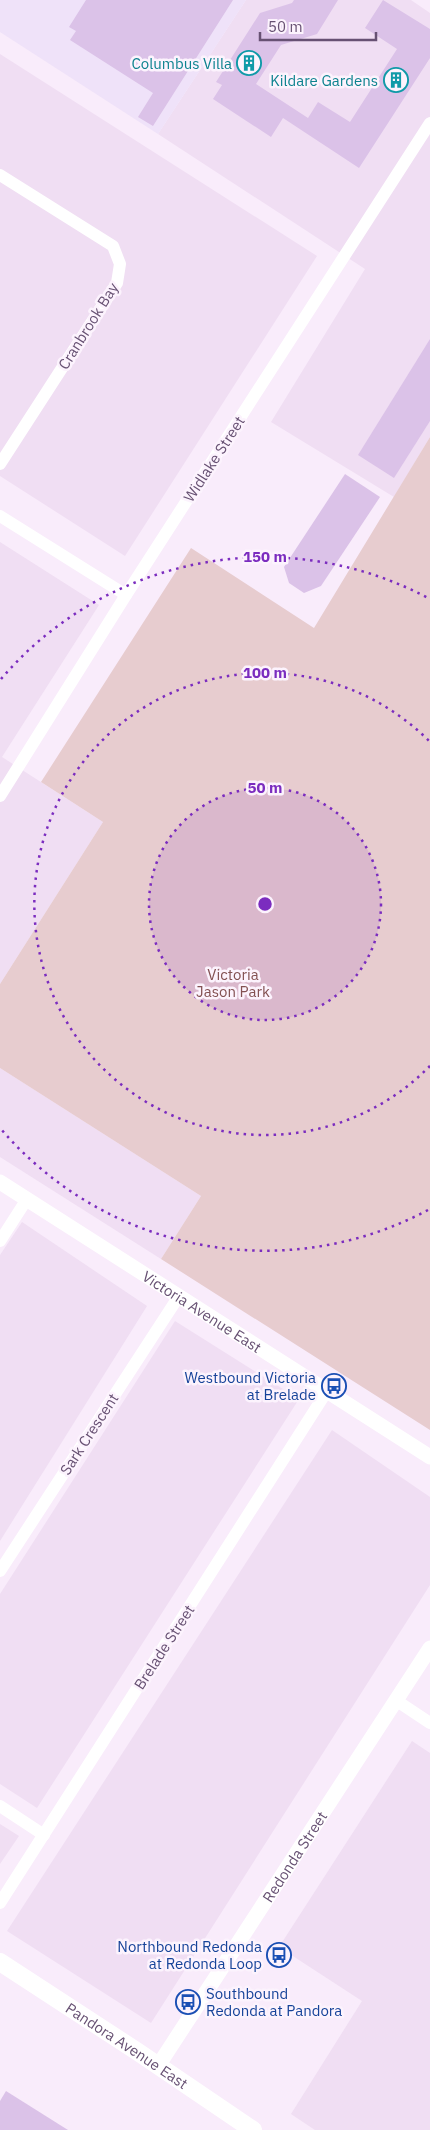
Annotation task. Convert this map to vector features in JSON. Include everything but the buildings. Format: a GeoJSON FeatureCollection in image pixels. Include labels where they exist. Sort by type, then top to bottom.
{"type":"FeatureCollection","features":[{"type":"Feature","properties":{"kind":"main road","name":"Pandora Avenue East"},"geometry":{"type":"LineString","coordinates":[[0,1962],[253,2130]]}},
{"type":"Feature","properties":{"kind":"street","name":"Widlake Street"},"geometry":{"type":"LineString","coordinates":[[0,796],[126,595],[430,122]]}},
{"type":"Feature","properties":{"kind":"street","name":"Cranbrook Bay"},"geometry":{"type":"LineString","coordinates":[[0,175],[113,246],[120,264],[117,283],[0,464]]}},
{"type":"Feature","properties":{"kind":"street"},"geometry":{"type":"LineString","coordinates":[[0,516],[126,595]]}},
{"type":"Feature","properties":{"kind":"street","name":"Victoria Avenue East"},"geometry":{"type":"LineString","coordinates":[[0,1182],[430,1457]]}},
{"type":"Feature","properties":{"kind":"street"},"geometry":{"type":"LineString","coordinates":[[0,1241],[27,1199]]}},
{"type":"Feature","properties":{"kind":"street","name":"Sark Crescent"},"geometry":{"type":"LineString","coordinates":[[0,1571],[179,1296]]}},
{"type":"Feature","properties":{"kind":"street","name":"Brelade Street"},"geometry":{"type":"LineString","coordinates":[[0,1903],[327,1391]]}},
{"type":"Feature","properties":{"kind":"street","name":"Redonda Street"},"geometry":{"type":"LineString","coordinates":[[158,2066],[430,1648]]}},
{"type":"Feature","properties":{"kind":"street"},"geometry":{"type":"LineString","coordinates":[[397,1701],[430,1723]]}},
{"type":"Feature","properties":{"kind":"street"},"geometry":{"type":"LineString","coordinates":[[0,1806],[44,1835]]}},
{"type":"Feature","properties":{"kind":"shaded area"},"geometry":{"type":"Polygon","coordinates":[[[0,0],[246,0],[158,134],[0,32],[0,0]]]}},
{"type":"Feature","properties":{"kind":"shaded area"},"geometry":{"type":"Polygon","coordinates":[[[246,0],[411,0],[430,13],[430,437],[394,497],[271,422],[365,269],[158,134],[246,0]]]}},
{"type":"Feature","properties":{"kind":"shaded area"},"geometry":{"type":"Polygon","coordinates":[[[0,54],[317,256],[125,556],[0,476],[0,54]]]}},
{"type":"Feature","properties":{"kind":"shaded area"},"geometry":{"type":"Polygon","coordinates":[[[0,542],[99,605],[2,757],[103,822],[0,984],[0,542]]]}},
{"type":"Feature","properties":{"kind":"shaded area"},"geometry":{"type":"Polygon","coordinates":[[[0,1068],[201,1196],[161,1259],[0,1157],[0,1068]]]}},
{"type":"Feature","properties":{"kind":"shaded area"},"geometry":{"type":"Polygon","coordinates":[[[22,1222],[147,1306],[0,1541],[0,1255],[22,1222]]]}},
{"type":"Feature","properties":{"kind":"shaded area"},"geometry":{"type":"Polygon","coordinates":[[[175,1321],[299,1399],[37,1808],[0,1784],[0,1594],[175,1321]]]}},
{"type":"Feature","properties":{"kind":"shaded area"},"geometry":{"type":"Polygon","coordinates":[[[332,1430],[430,1497],[430,1585],[151,2023],[7,1931],[332,1430]]]}},
{"type":"Feature","properties":{"kind":"shaded area"},"geometry":{"type":"Polygon","coordinates":[[[412,1741],[430,1753],[430,2130],[315,2130],[291,2114],[362,2001],[279,1947],[412,1741]]]}},
{"type":"Feature","properties":{"kind":"shaded area"},"geometry":{"type":"Polygon","coordinates":[[[0,1824],[19,1836],[0,1864],[0,1824]]]}},
{"type":"Feature","properties":{"kind":"green space","name":"Victoria Jason Park"},"geometry":{"type":"Polygon","coordinates":[[[430,437],[430,1430],[161,1259],[201,1196],[0,1068],[0,984],[103,822],[41,782],[191,548],[314,628],[430,437]]]}},
{"type":"Feature","properties":{"kind":"place","name":"Columbus Villa"},"geometry":{"type":"Point","coordinates":[249,63]}},
{"type":"Feature","properties":{"kind":"place","name":"Kildare Gardens"},"geometry":{"type":"Point","coordinates":[396,80]}},
{"type":"Feature","properties":{"kind":"place","name":"Westbound Victoria at Brelade"},"geometry":{"type":"Point","coordinates":[334,1386]}},
{"type":"Feature","properties":{"kind":"place","name":"Northbound Redonda at Redonda Loop"},"geometry":{"type":"Point","coordinates":[279,1955]}},
{"type":"Feature","properties":{"kind":"place","name":"Southbound Redonda at Pandora"},"geometry":{"type":"Point","coordinates":[188,2002]}}]}
